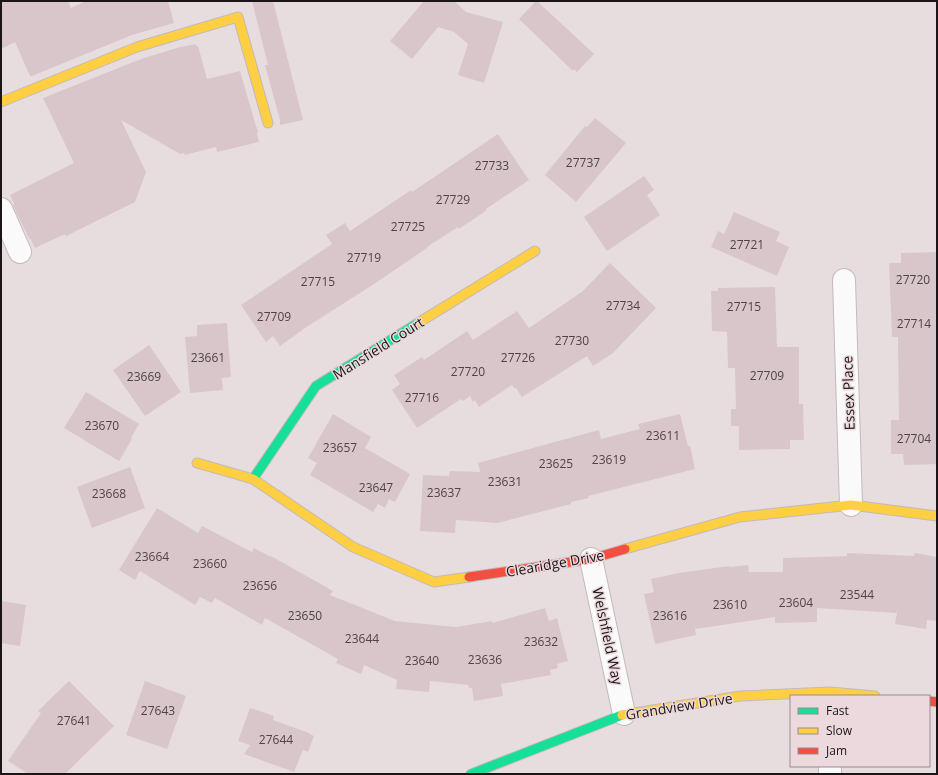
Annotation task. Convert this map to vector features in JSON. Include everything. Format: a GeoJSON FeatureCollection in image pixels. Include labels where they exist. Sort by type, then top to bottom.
{"type":"FeatureCollection","features":[{"type":"Feature","properties":{"kind":"street"},"geometry":{"type":"LineString","coordinates":[[1,102],[137,47],[238,17],[268,123]]}},
{"type":"Feature","properties":{"kind":"street"},"geometry":{"type":"LineString","coordinates":[[1,209],[20,252]]}},
{"type":"Feature","properties":{"kind":"street","name":"Mansfield Court"},"geometry":{"type":"LineString","coordinates":[[253,478],[316,386],[535,250]]}},
{"type":"Feature","properties":{"kind":"street","name":"Essex Place"},"geometry":{"type":"LineString","coordinates":[[844,280],[851,505]]}},
{"type":"Feature","properties":{"kind":"street","name":"Clearidge Drive"},"geometry":{"type":"LineString","coordinates":[[197,463],[253,478],[353,546],[434,582],[591,559],[740,517],[851,505],[937,516]]}},
{"type":"Feature","properties":{"kind":"street","name":"Welshfield Way"},"geometry":{"type":"LineString","coordinates":[[591,559],[624,714]]}},
{"type":"Feature","properties":{"kind":"street","name":"Grandview Drive"},"geometry":{"type":"LineString","coordinates":[[471,774],[624,714],[740,696],[852,695]]}},
{"type":"Feature","properties":{"kind":"building"},"geometry":{"type":"Polygon","coordinates":[[[1,1],[68,1],[71,8],[86,1],[168,1],[174,23],[132,35],[30,76],[15,42],[1,49],[1,1]]]}},
{"type":"Feature","properties":{"kind":"building"},"geometry":{"type":"Polygon","coordinates":[[[252,1],[273,1],[303,120],[280,125],[280,120],[265,65],[268,65],[252,1]]]}},
{"type":"Feature","properties":{"kind":"building"},"geometry":{"type":"Polygon","coordinates":[[[424,1],[454,1],[466,12],[503,22],[484,83],[458,75],[468,44],[454,32],[438,27],[412,59],[390,41],[424,1]]]}},
{"type":"Feature","properties":{"kind":"building"},"geometry":{"type":"Polygon","coordinates":[[[536,1],[594,54],[577,72],[574,69],[573,71],[519,19],[536,1]]]}},
{"type":"Feature","properties":{"kind":"building"},"geometry":{"type":"Polygon","coordinates":[[[196,44],[196,46],[198,46],[207,79],[240,71],[258,131],[257,134],[259,142],[217,152],[216,147],[185,155],[184,153],[180,154],[121,120],[146,172],[135,202],[66,236],[65,234],[35,248],[15,210],[10,195],[74,163],[43,98],[141,59],[180,47],[196,44]]]}},
{"type":"Feature","properties":{"kind":"building"},"geometry":{"type":"Polygon","coordinates":[[[595,118],[626,143],[576,202],[545,175],[585,126],[587,127],[595,118]]]}},
{"type":"Feature","properties":{"kind":"building"},"geometry":{"type":"Polygon","coordinates":[[[498,134],[529,180],[459,229],[458,227],[427,247],[280,346],[273,336],[266,342],[241,305],[332,244],[326,235],[345,223],[350,231],[411,190],[412,192],[498,134]]]}},
{"type":"Feature","properties":{"kind":"building"},"geometry":{"type":"Polygon","coordinates":[[[644,176],[654,190],[647,195],[660,215],[607,251],[584,217],[644,176]]]}},
{"type":"Feature","properties":{"kind":"building"},"geometry":{"type":"Polygon","coordinates":[[[734,212],[780,232],[776,241],[789,247],[777,276],[711,247],[718,231],[724,234],[734,212]]]}},
{"type":"Feature","properties":{"kind":"building"},"geometry":{"type":"Polygon","coordinates":[[[937,252],[937,464],[904,465],[903,454],[891,454],[891,420],[899,420],[898,337],[892,337],[889,263],[901,263],[901,253],[937,252]]]}},
{"type":"Feature","properties":{"kind":"building"},"geometry":{"type":"Polygon","coordinates":[[[610,263],[656,308],[613,353],[593,366],[587,356],[522,397],[512,385],[479,407],[475,400],[473,402],[470,396],[463,401],[461,399],[417,428],[392,390],[400,384],[394,375],[422,357],[424,360],[467,331],[473,340],[517,311],[529,328],[583,291],[610,263]]]}},
{"type":"Feature","properties":{"kind":"building"},"geometry":{"type":"Polygon","coordinates":[[[775,287],[777,347],[799,347],[799,404],[803,404],[804,440],[790,440],[790,449],[739,450],[739,426],[731,426],[731,409],[736,409],[735,368],[728,368],[727,332],[712,331],[711,291],[718,291],[718,288],[775,287]]]}},
{"type":"Feature","properties":{"kind":"building"},"geometry":{"type":"Polygon","coordinates":[[[227,323],[231,377],[222,378],[223,390],[190,393],[185,337],[197,336],[197,325],[227,323]]]}},
{"type":"Feature","properties":{"kind":"building"},"geometry":{"type":"Polygon","coordinates":[[[149,345],[181,392],[145,416],[113,370],[149,345]]]}},
{"type":"Feature","properties":{"kind":"building"},"geometry":{"type":"Polygon","coordinates":[[[86,392],[139,424],[119,461],[64,428],[86,392]]]}},
{"type":"Feature","properties":{"kind":"building"},"geometry":{"type":"Polygon","coordinates":[[[333,414],[371,437],[365,448],[410,474],[395,502],[389,499],[385,508],[378,504],[373,512],[310,475],[317,463],[308,458],[333,414]]]}},
{"type":"Feature","properties":{"kind":"building"},"geometry":{"type":"Polygon","coordinates":[[[680,414],[688,446],[690,446],[695,469],[588,496],[589,498],[571,502],[571,504],[497,523],[456,520],[455,533],[420,531],[423,475],[449,476],[450,471],[480,472],[478,463],[599,430],[601,439],[640,429],[638,424],[680,414]]]}},
{"type":"Feature","properties":{"kind":"building"},"geometry":{"type":"Polygon","coordinates":[[[130,467],[145,508],[92,528],[77,487],[130,467]]]}},
{"type":"Feature","properties":{"kind":"building"},"geometry":{"type":"Polygon","coordinates":[[[157,508],[198,533],[202,526],[252,552],[254,548],[271,556],[333,591],[330,595],[395,621],[456,627],[492,621],[492,623],[545,608],[549,621],[557,618],[568,661],[557,664],[558,668],[550,670],[551,675],[501,684],[503,696],[474,701],[472,688],[469,688],[468,685],[430,681],[429,692],[396,689],[397,680],[364,665],[361,674],[336,663],[338,659],[265,618],[262,625],[215,598],[212,603],[200,597],[195,605],[140,571],[135,580],[119,570],[157,508]]]}},
{"type":"Feature","properties":{"kind":"building"},"geometry":{"type":"Polygon","coordinates":[[[847,553],[914,556],[915,553],[937,557],[937,621],[927,620],[926,629],[895,624],[897,613],[817,608],[817,622],[775,623],[775,617],[695,629],[696,635],[655,644],[644,594],[654,592],[651,579],[679,573],[729,566],[748,565],[749,572],[783,572],[783,558],[847,556],[847,553]]]}},
{"type":"Feature","properties":{"kind":"building"},"geometry":{"type":"Polygon","coordinates":[[[1,601],[26,605],[20,646],[1,643],[1,601]]]}},
{"type":"Feature","properties":{"kind":"building"},"geometry":{"type":"Polygon","coordinates":[[[69,681],[114,726],[65,774],[28,774],[8,761],[41,713],[38,711],[69,681]]]}},
{"type":"Feature","properties":{"kind":"building"},"geometry":{"type":"Polygon","coordinates":[[[145,681],[186,696],[167,749],[126,735],[145,681]]]}},
{"type":"Feature","properties":{"kind":"building"},"geometry":{"type":"Polygon","coordinates":[[[250,708],[274,716],[273,720],[314,736],[308,752],[303,750],[294,772],[244,754],[250,745],[238,741],[250,708]]]}},
{"type":"Feature","properties":{"kind":"traffic: fast"},"geometry":{"type":"LineString","coordinates":[[253,479],[316,386],[418,323]]}},
{"type":"Feature","properties":{"kind":"traffic: fast"},"geometry":{"type":"LineString","coordinates":[[471,774],[622,715]]}},
{"type":"Feature","properties":{"kind":"traffic: slow"},"geometry":{"type":"LineString","coordinates":[[1,102],[137,47],[238,17],[268,123]]}},
{"type":"Feature","properties":{"kind":"traffic: slow"},"geometry":{"type":"LineString","coordinates":[[418,323],[535,251]]}},
{"type":"Feature","properties":{"kind":"traffic: slow"},"geometry":{"type":"LineString","coordinates":[[197,463],[253,479],[353,547],[434,582],[469,577]]}},
{"type":"Feature","properties":{"kind":"traffic: slow"},"geometry":{"type":"LineString","coordinates":[[625,549],[740,517],[851,505],[937,516]]}},
{"type":"Feature","properties":{"kind":"traffic: slow"},"geometry":{"type":"LineString","coordinates":[[622,715],[740,696],[830,692],[864,695]]}},
{"type":"Feature","properties":{"kind":"traffic: jam"},"geometry":{"type":"LineString","coordinates":[[469,577],[591,559],[625,549]]}},
{"type":"Feature","properties":{"kind":"traffic: jam"},"geometry":{"type":"LineString","coordinates":[[930,701],[937,702]]}}]}
